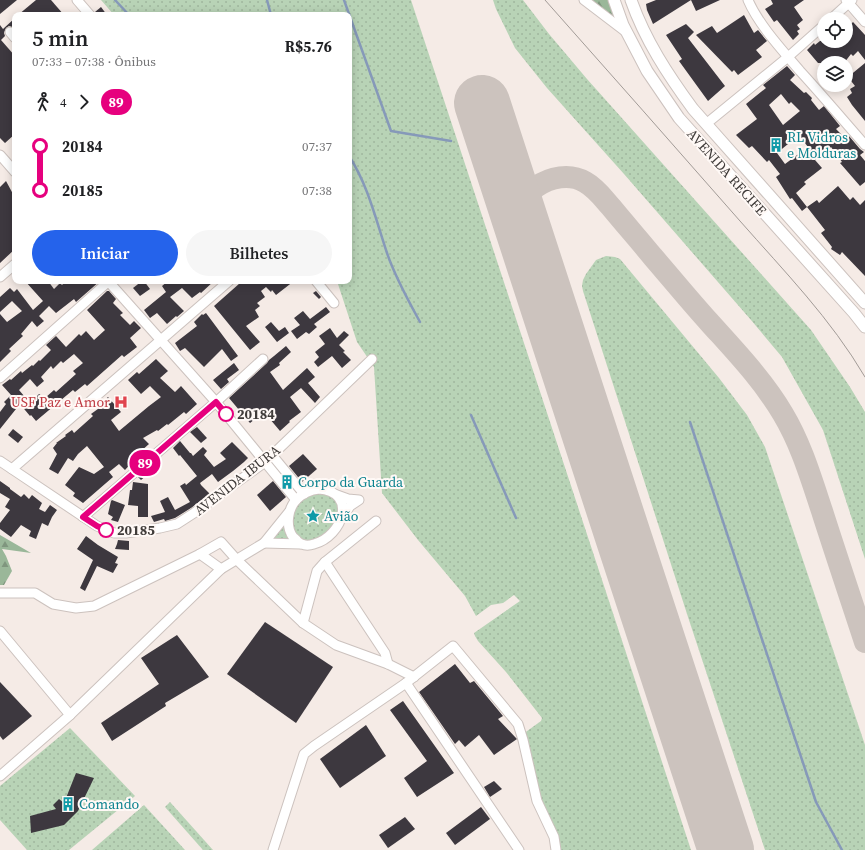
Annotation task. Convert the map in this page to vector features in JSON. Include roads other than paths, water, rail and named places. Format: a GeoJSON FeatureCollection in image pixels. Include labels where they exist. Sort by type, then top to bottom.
{"type":"FeatureCollection","features":[{"type":"Feature","properties":{"kind":"main road","name":"AVENIDA RECIFE"},"geometry":{"type":"LineString","coordinates":[[614,0],[627,33],[647,71],[679,118],[854,313],[865,328]]}},
{"type":"Feature","properties":{"kind":"main road","name":"AVENIDA RECIFE"},"geometry":{"type":"LineString","coordinates":[[631,0],[640,24],[660,62],[693,109],[865,304]]}},
{"type":"Feature","properties":{"kind":"main road"},"geometry":{"type":"LineString","coordinates":[[854,313],[865,304]]}},
{"type":"Feature","properties":{"kind":"street"},"geometry":{"type":"LineString","coordinates":[[77,0],[87,12]]}},
{"type":"Feature","properties":{"kind":"street"},"geometry":{"type":"LineString","coordinates":[[584,0],[627,33]]}},
{"type":"Feature","properties":{"kind":"street"},"geometry":{"type":"LineString","coordinates":[[748,0],[750,6],[767,31],[788,57],[865,144]]}},
{"type":"Feature","properties":{"kind":"street"},"geometry":{"type":"LineString","coordinates":[[838,12],[849,1],[865,22]]}},
{"type":"Feature","properties":{"kind":"street"},"geometry":{"type":"LineString","coordinates":[[706,124],[817,31]]}},
{"type":"Feature","properties":{"kind":"street"},"geometry":{"type":"LineString","coordinates":[[0,155],[12,169]]}},
{"type":"Feature","properties":{"kind":"street"},"geometry":{"type":"LineString","coordinates":[[0,276],[12,266]]}},
{"type":"Feature","properties":{"kind":"street"},"geometry":{"type":"LineString","coordinates":[[0,378],[106,284]]}},
{"type":"Feature","properties":{"kind":"street"},"geometry":{"type":"LineString","coordinates":[[112,284],[216,402],[296,500]]}},
{"type":"Feature","properties":{"kind":"street"},"geometry":{"type":"LineString","coordinates":[[12,469],[226,284]]}},
{"type":"Feature","properties":{"kind":"street"},"geometry":{"type":"LineString","coordinates":[[318,284],[334,303]]}},
{"type":"Feature","properties":{"kind":"street"},"geometry":{"type":"LineString","coordinates":[[83,517],[216,402],[263,359]]}},
{"type":"Feature","properties":{"kind":"street","name":"AVENIDA IBURA"},"geometry":{"type":"LineString","coordinates":[[0,461],[97,526],[114,533],[144,531],[177,524],[264,462],[372,359]]}},
{"type":"Feature","properties":{"kind":"street"},"geometry":{"type":"LineString","coordinates":[[272,455],[304,494]]}},
{"type":"Feature","properties":{"kind":"street"},"geometry":{"type":"LineString","coordinates":[[0,776],[70,715],[221,569],[264,543],[290,511],[296,500],[304,494],[319,489],[327,490],[348,499],[363,500],[350,506],[337,528],[331,535],[321,542],[310,545],[264,543]]}},
{"type":"Feature","properties":{"kind":"street"},"geometry":{"type":"LineString","coordinates":[[337,495],[343,504],[342,519]]}},
{"type":"Feature","properties":{"kind":"street"},"geometry":{"type":"LineString","coordinates":[[290,511],[288,521],[290,530],[292,536],[301,544]]}},
{"type":"Feature","properties":{"kind":"street"},"geometry":{"type":"LineString","coordinates":[[303,623],[317,571],[325,562],[376,522]]}},
{"type":"Feature","properties":{"kind":"street"},"geometry":{"type":"LineString","coordinates":[[0,593],[34,593],[53,604],[76,608],[94,606],[200,554],[221,542],[237,560],[303,623],[336,645],[388,664],[414,677]]}},
{"type":"Feature","properties":{"kind":"street"},"geometry":{"type":"LineString","coordinates":[[200,554],[221,569]]}},
{"type":"Feature","properties":{"kind":"street"},"geometry":{"type":"LineString","coordinates":[[325,562],[385,653],[388,664]]}},
{"type":"Feature","properties":{"kind":"street"},"geometry":{"type":"LineString","coordinates":[[0,631],[70,715]]}},
{"type":"Feature","properties":{"kind":"street"},"geometry":{"type":"LineString","coordinates":[[273,850],[304,754],[406,683],[453,646],[518,724],[537,801],[554,837],[556,850]]}},
{"type":"Feature","properties":{"kind":"street"},"geometry":{"type":"LineString","coordinates":[[406,683],[520,850]]}},
{"type":"Feature","properties":{"kind":"waterway"},"geometry":{"type":"LineString","coordinates":[[115,0],[126,12]]}},
{"type":"Feature","properties":{"kind":"waterway"},"geometry":{"type":"LineString","coordinates":[[267,0],[270,12]]}},
{"type":"Feature","properties":{"kind":"waterway"},"geometry":{"type":"LineString","coordinates":[[344,0],[348,12]]}},
{"type":"Feature","properties":{"kind":"waterway"},"geometry":{"type":"LineString","coordinates":[[352,22],[391,131],[451,141]]}},
{"type":"Feature","properties":{"kind":"waterway"},"geometry":{"type":"LineString","coordinates":[[352,161],[366,191],[394,271],[420,322]]}},
{"type":"Feature","properties":{"kind":"waterway"},"geometry":{"type":"LineString","coordinates":[[471,415],[516,518]]}},
{"type":"Feature","properties":{"kind":"waterway"},"geometry":{"type":"LineString","coordinates":[[690,422],[816,802],[842,850]]}},
{"type":"Feature","properties":{"kind":"tram line"},"geometry":{"type":"LineString","coordinates":[[545,0],[790,277],[822,315],[852,356],[865,377]]}},
{"type":"Feature","properties":{"kind":"place","name":"RL Vidros e Molduras"},"geometry":{"type":"Point","coordinates":[776,145]}},
{"type":"Feature","properties":{"kind":"place","name":"USF Paz e Amor"},"geometry":{"type":"Point","coordinates":[121,402]}},
{"type":"Feature","properties":{"kind":"place","name":"20184"},"geometry":{"type":"Point","coordinates":[226,414]}},
{"type":"Feature","properties":{"kind":"place","name":"Corpo da Guarda"},"geometry":{"type":"Point","coordinates":[287,482]}},
{"type":"Feature","properties":{"kind":"place","name":"Avião"},"geometry":{"type":"Point","coordinates":[313,516]}},
{"type":"Feature","properties":{"kind":"place","name":"20185"},"geometry":{"type":"Point","coordinates":[106,530]}},
{"type":"Feature","properties":{"kind":"place","name":"Comando"},"geometry":{"type":"Point","coordinates":[68,804]}}]}
